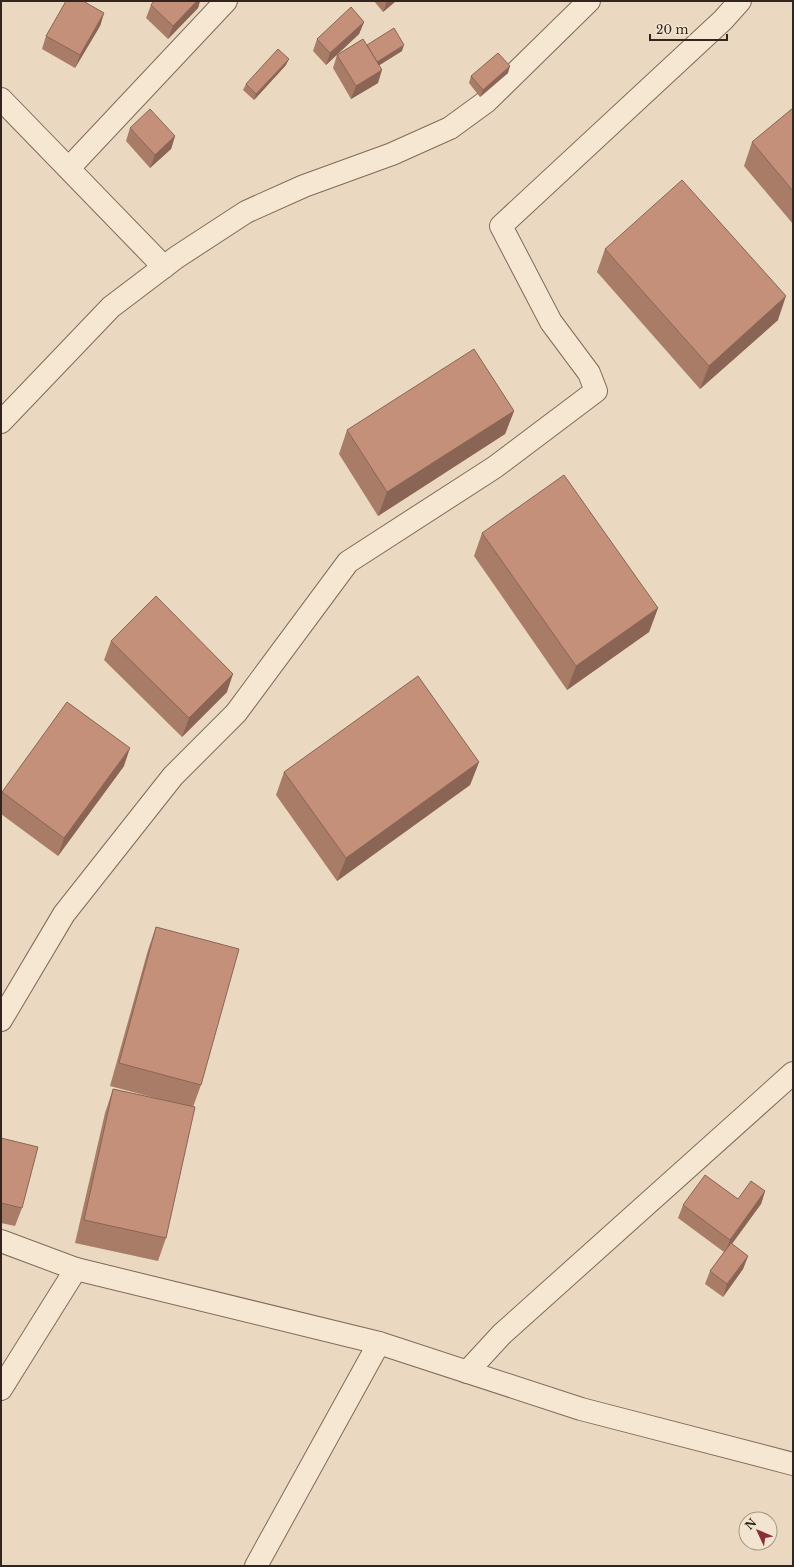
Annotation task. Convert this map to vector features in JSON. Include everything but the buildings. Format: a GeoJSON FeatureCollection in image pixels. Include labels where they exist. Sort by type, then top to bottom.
{"type":"FeatureCollection","features":[{"type":"Feature","properties":{"kind":"street"},"geometry":{"type":"LineString","coordinates":[[69,168],[226,1]]}},
{"type":"Feature","properties":{"kind":"street"},"geometry":{"type":"LineString","coordinates":[[1,422],[111,307],[164,266],[246,212],[304,186],[392,154],[450,128],[487,101],[588,1]]}},
{"type":"Feature","properties":{"kind":"street"},"geometry":{"type":"LineString","coordinates":[[1,1020],[64,914],[173,776],[236,713],[348,562],[495,467],[596,391],[589,373],[552,322],[501,226],[723,20],[740,1]]}},
{"type":"Feature","properties":{"kind":"street"},"geometry":{"type":"LineString","coordinates":[[1,99],[164,266]]}},
{"type":"Feature","properties":{"kind":"street"},"geometry":{"type":"LineString","coordinates":[[467,1372],[502,1334],[793,1073]]}},
{"type":"Feature","properties":{"kind":"street"},"geometry":{"type":"LineString","coordinates":[[1,1241],[76,1269],[379,1343],[581,1409],[793,1464]]}},
{"type":"Feature","properties":{"kind":"street"},"geometry":{"type":"LineString","coordinates":[[1,1389],[76,1269]]}},
{"type":"Feature","properties":{"kind":"street"},"geometry":{"type":"LineString","coordinates":[[256,1566],[379,1343]]}}]}
